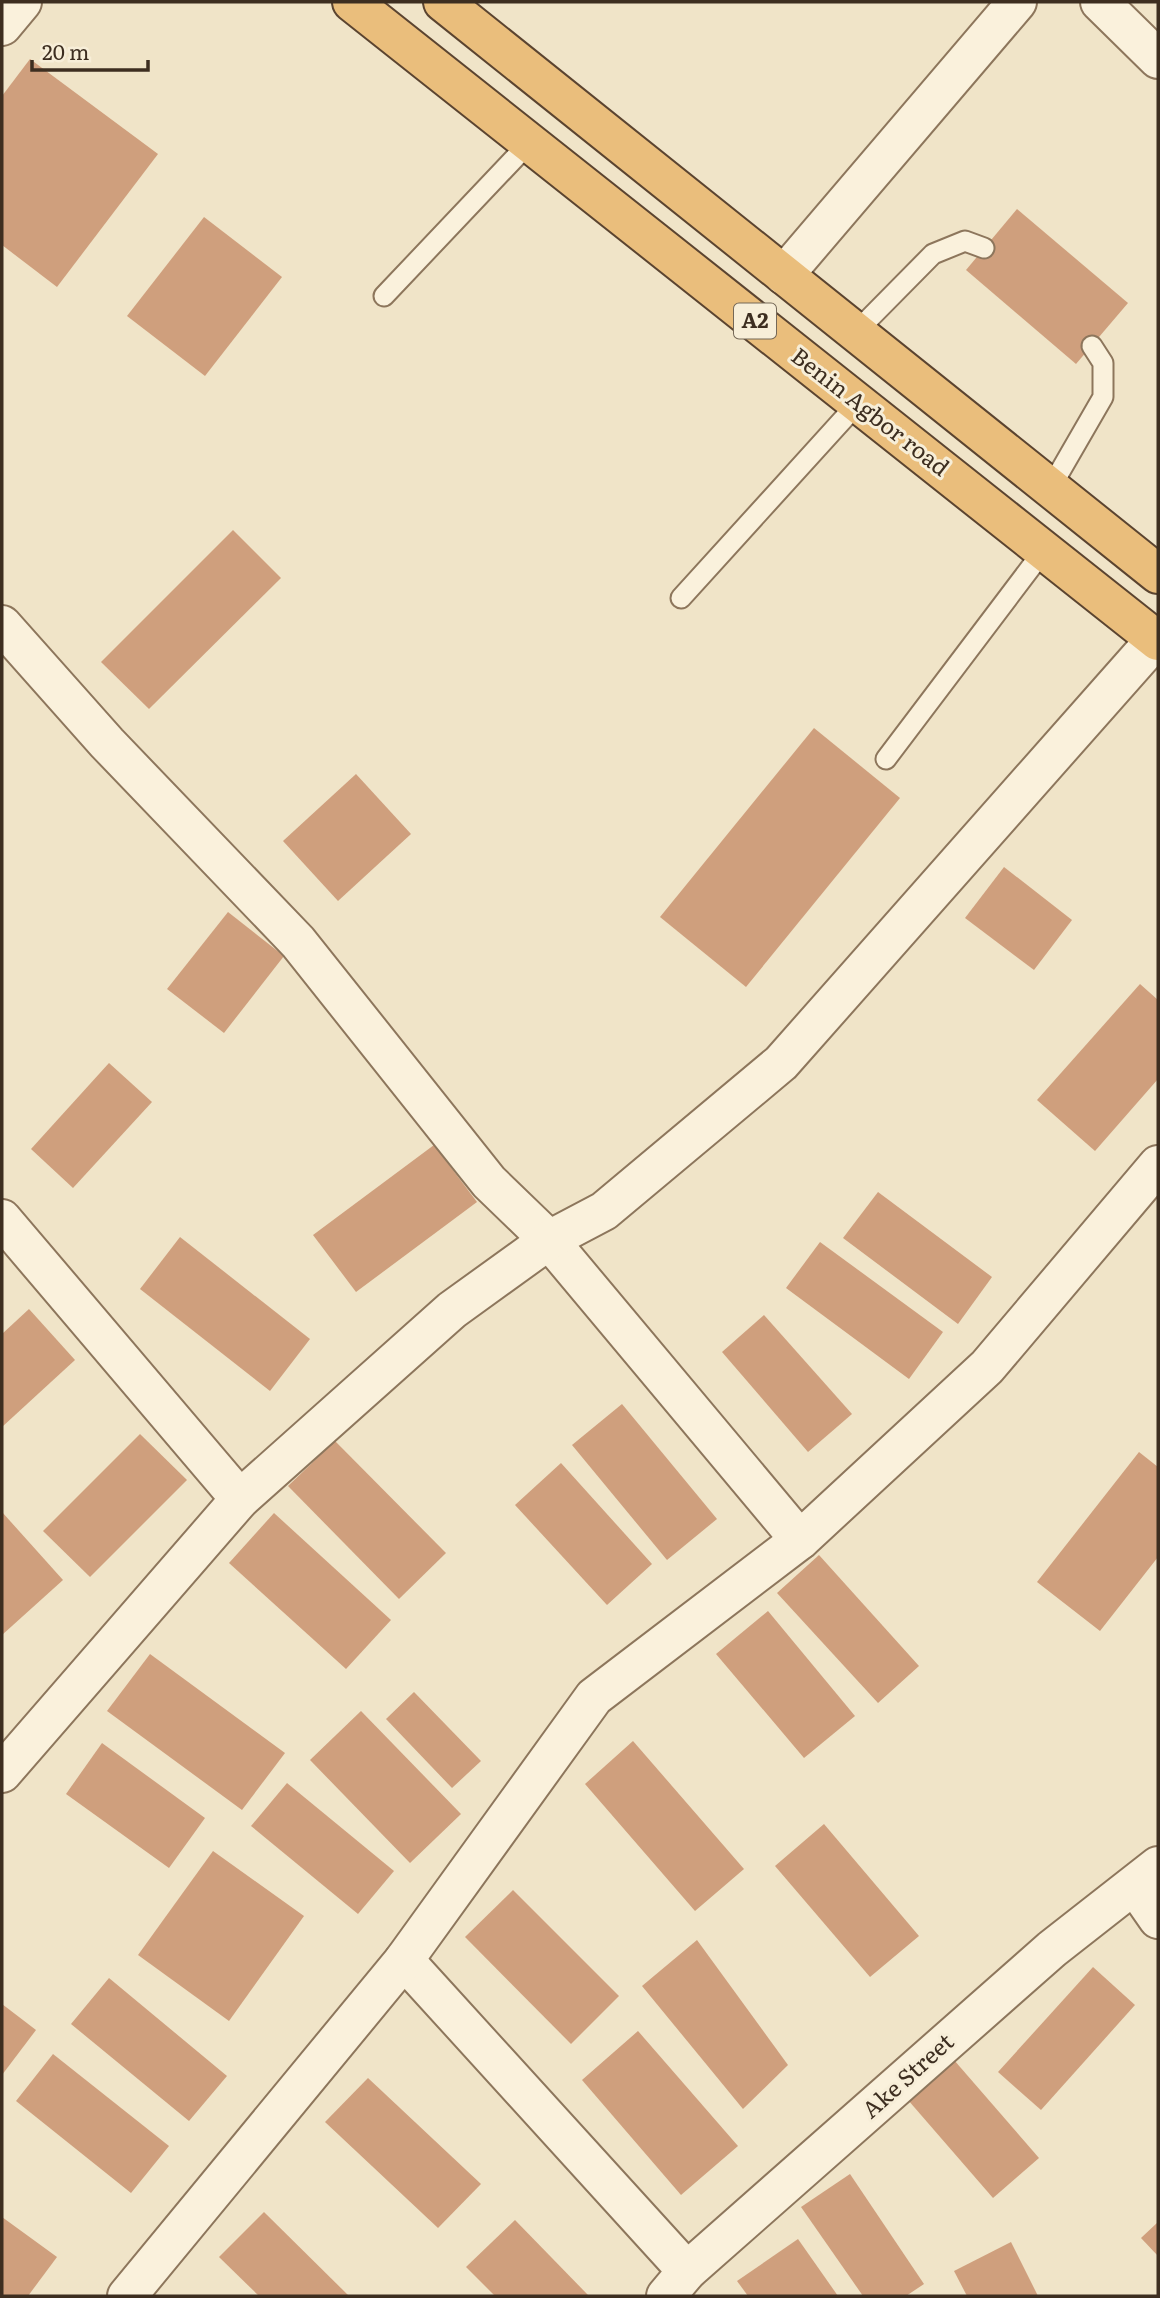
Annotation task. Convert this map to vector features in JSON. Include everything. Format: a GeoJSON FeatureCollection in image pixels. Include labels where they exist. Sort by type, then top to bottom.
{"type":"FeatureCollection","features":[{"type":"Feature","properties":{"kind":"highway","name":"Benin Agbor road"},"geometry":{"type":"LineString","coordinates":[[352,2],[1157,640]]}},
{"type":"Feature","properties":{"kind":"highway","name":"A2"},"geometry":{"type":"LineString","coordinates":[[443,2],[1158,574]]}},
{"type":"Feature","properties":{"kind":"street"},"geometry":{"type":"LineString","coordinates":[[2,26],[22,2]]}},
{"type":"Feature","properties":{"kind":"street"},"geometry":{"type":"LineString","coordinates":[[784,275],[1017,2]]}},
{"type":"Feature","properties":{"kind":"street"},"geometry":{"type":"LineString","coordinates":[[1100,2],[1158,59]]}},
{"type":"Feature","properties":{"kind":"street"},"geometry":{"type":"LineString","coordinates":[[2,625],[107,743],[298,942],[489,1182],[549,1240],[800,1540]]}},
{"type":"Feature","properties":{"kind":"street"},"geometry":{"type":"LineString","coordinates":[[2,1773],[240,1499],[452,1310],[549,1240],[604,1211],[781,1063],[1157,640]]}},
{"type":"Feature","properties":{"kind":"street"},"geometry":{"type":"LineString","coordinates":[[127,2296],[404,1960],[594,1697],[800,1540],[987,1367],[1158,1165]]}},
{"type":"Feature","properties":{"kind":"street"},"geometry":{"type":"LineString","coordinates":[[2,1219],[240,1499]]}},
{"type":"Feature","properties":{"kind":"street"},"geometry":{"type":"LineString","coordinates":[[1146,1876],[1158,1919]]}},
{"type":"Feature","properties":{"kind":"street","name":"Ake Street"},"geometry":{"type":"LineString","coordinates":[[677,2284],[1092,1914],[1146,1876]]}},
{"type":"Feature","properties":{"kind":"street"},"geometry":{"type":"LineString","coordinates":[[404,1960],[677,2284]]}},
{"type":"Feature","properties":{"kind":"lane"},"geometry":{"type":"LineString","coordinates":[[384,296],[529,143]]}},
{"type":"Feature","properties":{"kind":"lane"},"geometry":{"type":"LineString","coordinates":[[856,332],[933,254],[965,241],[984,248]]}},
{"type":"Feature","properties":{"kind":"lane"},"geometry":{"type":"LineString","coordinates":[[1051,486],[1103,397],[1104,363],[1092,346]]}},
{"type":"Feature","properties":{"kind":"lane"},"geometry":{"type":"LineString","coordinates":[[681,598],[858,403]]}},
{"type":"Feature","properties":{"kind":"lane"},"geometry":{"type":"LineString","coordinates":[[886,759],[1044,550]]}},
{"type":"Feature","properties":{"kind":"building"},"geometry":{"type":"Polygon","coordinates":[[[30,59],[158,154],[57,287],[2,245],[2,96],[30,59]]]}},
{"type":"Feature","properties":{"kind":"building"},"geometry":{"type":"Polygon","coordinates":[[[1017,209],[1128,303],[1076,364],[966,270],[1017,209]]]}},
{"type":"Feature","properties":{"kind":"building"},"geometry":{"type":"Polygon","coordinates":[[[204,217],[282,277],[205,376],[127,316],[204,217]]]}},
{"type":"Feature","properties":{"kind":"building"},"geometry":{"type":"Polygon","coordinates":[[[233,530],[281,578],[149,709],[101,662],[233,530]]]}},
{"type":"Feature","properties":{"kind":"building"},"geometry":{"type":"Polygon","coordinates":[[[814,728],[900,798],[746,987],[660,917],[814,728]]]}},
{"type":"Feature","properties":{"kind":"building"},"geometry":{"type":"Polygon","coordinates":[[[356,774],[411,834],[338,901],[283,841],[356,774]]]}},
{"type":"Feature","properties":{"kind":"building"},"geometry":{"type":"Polygon","coordinates":[[[1004,867],[1072,920],[1034,970],[965,918],[1004,867]]]}},
{"type":"Feature","properties":{"kind":"building"},"geometry":{"type":"Polygon","coordinates":[[[228,912],[284,956],[224,1033],[167,989],[228,912]]]}},
{"type":"Feature","properties":{"kind":"building"},"geometry":{"type":"Polygon","coordinates":[[[1140,984],[1158,1000],[1158,1079],[1095,1151],[1037,1100],[1140,984]]]}},
{"type":"Feature","properties":{"kind":"building"},"geometry":{"type":"Polygon","coordinates":[[[109,1063],[152,1102],[73,1188],[31,1149],[109,1063]]]}},
{"type":"Feature","properties":{"kind":"building"},"geometry":{"type":"Polygon","coordinates":[[[434,1145],[477,1202],[356,1292],[313,1235],[434,1145]]]}},
{"type":"Feature","properties":{"kind":"building"},"geometry":{"type":"Polygon","coordinates":[[[878,1192],[992,1277],[958,1324],[843,1238],[878,1192]]]}},
{"type":"Feature","properties":{"kind":"building"},"geometry":{"type":"Polygon","coordinates":[[[180,1237],[310,1339],[270,1391],[140,1289],[180,1237]]]}},
{"type":"Feature","properties":{"kind":"building"},"geometry":{"type":"Polygon","coordinates":[[[820,1242],[943,1332],[909,1379],[786,1288],[820,1242]]]}},
{"type":"Feature","properties":{"kind":"building"},"geometry":{"type":"Polygon","coordinates":[[[29,1309],[75,1360],[2,1427],[2,1334],[29,1309]]]}},
{"type":"Feature","properties":{"kind":"building"},"geometry":{"type":"Polygon","coordinates":[[[764,1315],[852,1414],[808,1452],[722,1352],[764,1315]]]}},
{"type":"Feature","properties":{"kind":"building"},"geometry":{"type":"Polygon","coordinates":[[[622,1404],[717,1519],[667,1560],[572,1445],[622,1404]]]}},
{"type":"Feature","properties":{"kind":"building"},"geometry":{"type":"Polygon","coordinates":[[[140,1434],[187,1480],[90,1577],[43,1531],[140,1434]]]}},
{"type":"Feature","properties":{"kind":"building"},"geometry":{"type":"Polygon","coordinates":[[[335,1441],[446,1553],[399,1599],[288,1486],[335,1441]]]}},
{"type":"Feature","properties":{"kind":"building"},"geometry":{"type":"Polygon","coordinates":[[[1139,1452],[1158,1467],[1158,1557],[1100,1631],[1037,1582],[1139,1452]]]}},
{"type":"Feature","properties":{"kind":"building"},"geometry":{"type":"Polygon","coordinates":[[[561,1463],[652,1564],[607,1605],[515,1505],[561,1463]]]}},
{"type":"Feature","properties":{"kind":"building"},"geometry":{"type":"Polygon","coordinates":[[[2,1512],[63,1580],[2,1635],[2,1512]]]}},
{"type":"Feature","properties":{"kind":"building"},"geometry":{"type":"Polygon","coordinates":[[[274,1513],[391,1620],[346,1669],[229,1563],[274,1513]]]}},
{"type":"Feature","properties":{"kind":"building"},"geometry":{"type":"Polygon","coordinates":[[[819,1555],[919,1666],[878,1703],[777,1593],[819,1555]]]}},
{"type":"Feature","properties":{"kind":"building"},"geometry":{"type":"Polygon","coordinates":[[[768,1611],[855,1716],[804,1758],[716,1654],[768,1611]]]}},
{"type":"Feature","properties":{"kind":"building"},"geometry":{"type":"Polygon","coordinates":[[[150,1654],[285,1753],[242,1810],[107,1711],[150,1654]]]}},
{"type":"Feature","properties":{"kind":"building"},"geometry":{"type":"Polygon","coordinates":[[[414,1692],[481,1761],[452,1788],[386,1719],[414,1692]]]}},
{"type":"Feature","properties":{"kind":"building"},"geometry":{"type":"Polygon","coordinates":[[[361,1711],[461,1814],[410,1863],[310,1760],[361,1711]]]}},
{"type":"Feature","properties":{"kind":"building"},"geometry":{"type":"Polygon","coordinates":[[[633,1741],[744,1869],[695,1911],[585,1784],[633,1741]]]}},
{"type":"Feature","properties":{"kind":"building"},"geometry":{"type":"Polygon","coordinates":[[[102,1743],[205,1818],[169,1868],[66,1794],[102,1743]]]}},
{"type":"Feature","properties":{"kind":"building"},"geometry":{"type":"Polygon","coordinates":[[[287,1783],[394,1871],[358,1914],[251,1826],[287,1783]]]}},
{"type":"Feature","properties":{"kind":"building"},"geometry":{"type":"Polygon","coordinates":[[[824,1824],[919,1936],[870,1977],[775,1866],[824,1824]]]}},
{"type":"Feature","properties":{"kind":"building"},"geometry":{"type":"Polygon","coordinates":[[[213,1851],[304,1916],[229,2021],[138,1955],[213,1851]]]}},
{"type":"Feature","properties":{"kind":"building"},"geometry":{"type":"Polygon","coordinates":[[[513,1890],[619,1996],[571,2044],[465,1937],[513,1890]]]}},
{"type":"Feature","properties":{"kind":"building"},"geometry":{"type":"Polygon","coordinates":[[[697,1940],[788,2065],[743,2109],[642,1986],[697,1940]]]}},
{"type":"Feature","properties":{"kind":"building"},"geometry":{"type":"Polygon","coordinates":[[[1093,1967],[1135,2005],[1041,2110],[998,2072],[1093,1967]]]}},
{"type":"Feature","properties":{"kind":"building"},"geometry":{"type":"Polygon","coordinates":[[[109,1978],[227,2076],[189,2121],[71,2024],[109,1978]]]}},
{"type":"Feature","properties":{"kind":"building"},"geometry":{"type":"Polygon","coordinates":[[[2,2004],[36,2030],[2,2075],[2,2004]]]}},
{"type":"Feature","properties":{"kind":"building"},"geometry":{"type":"Polygon","coordinates":[[[638,2031],[738,2146],[681,2195],[582,2080],[638,2031]]]}},
{"type":"Feature","properties":{"kind":"building"},"geometry":{"type":"Polygon","coordinates":[[[53,2054],[169,2146],[131,2193],[16,2101],[53,2054]]]}},
{"type":"Feature","properties":{"kind":"building"},"geometry":{"type":"Polygon","coordinates":[[[954,2060],[1039,2158],[993,2198],[908,2100],[954,2060]]]}},
{"type":"Feature","properties":{"kind":"building"},"geometry":{"type":"Polygon","coordinates":[[[368,2078],[481,2184],[438,2228],[325,2122],[368,2078]]]}},
{"type":"Feature","properties":{"kind":"building"},"geometry":{"type":"Polygon","coordinates":[[[850,2174],[924,2284],[906,2296],[863,2296],[801,2207],[850,2174]]]}},
{"type":"Feature","properties":{"kind":"building"},"geometry":{"type":"Polygon","coordinates":[[[264,2212],[349,2296],[259,2296],[219,2257],[264,2212]]]}},
{"type":"Feature","properties":{"kind":"building"},"geometry":{"type":"Polygon","coordinates":[[[2,2217],[57,2257],[28,2296],[2,2296],[2,2217]]]}},
{"type":"Feature","properties":{"kind":"building"},"geometry":{"type":"Polygon","coordinates":[[[515,2220],[588,2295],[495,2296],[466,2267],[515,2220]]]}},
{"type":"Feature","properties":{"kind":"building"},"geometry":{"type":"Polygon","coordinates":[[[1158,2222],[1158,2256],[1141,2238],[1158,2222]]]}},
{"type":"Feature","properties":{"kind":"building"},"geometry":{"type":"Polygon","coordinates":[[[798,2239],[838,2296],[748,2296],[737,2281],[798,2239]]]}},
{"type":"Feature","properties":{"kind":"building"},"geometry":{"type":"Polygon","coordinates":[[[1011,2242],[1038,2296],[967,2296],[954,2271],[1011,2242]]]}}]}
